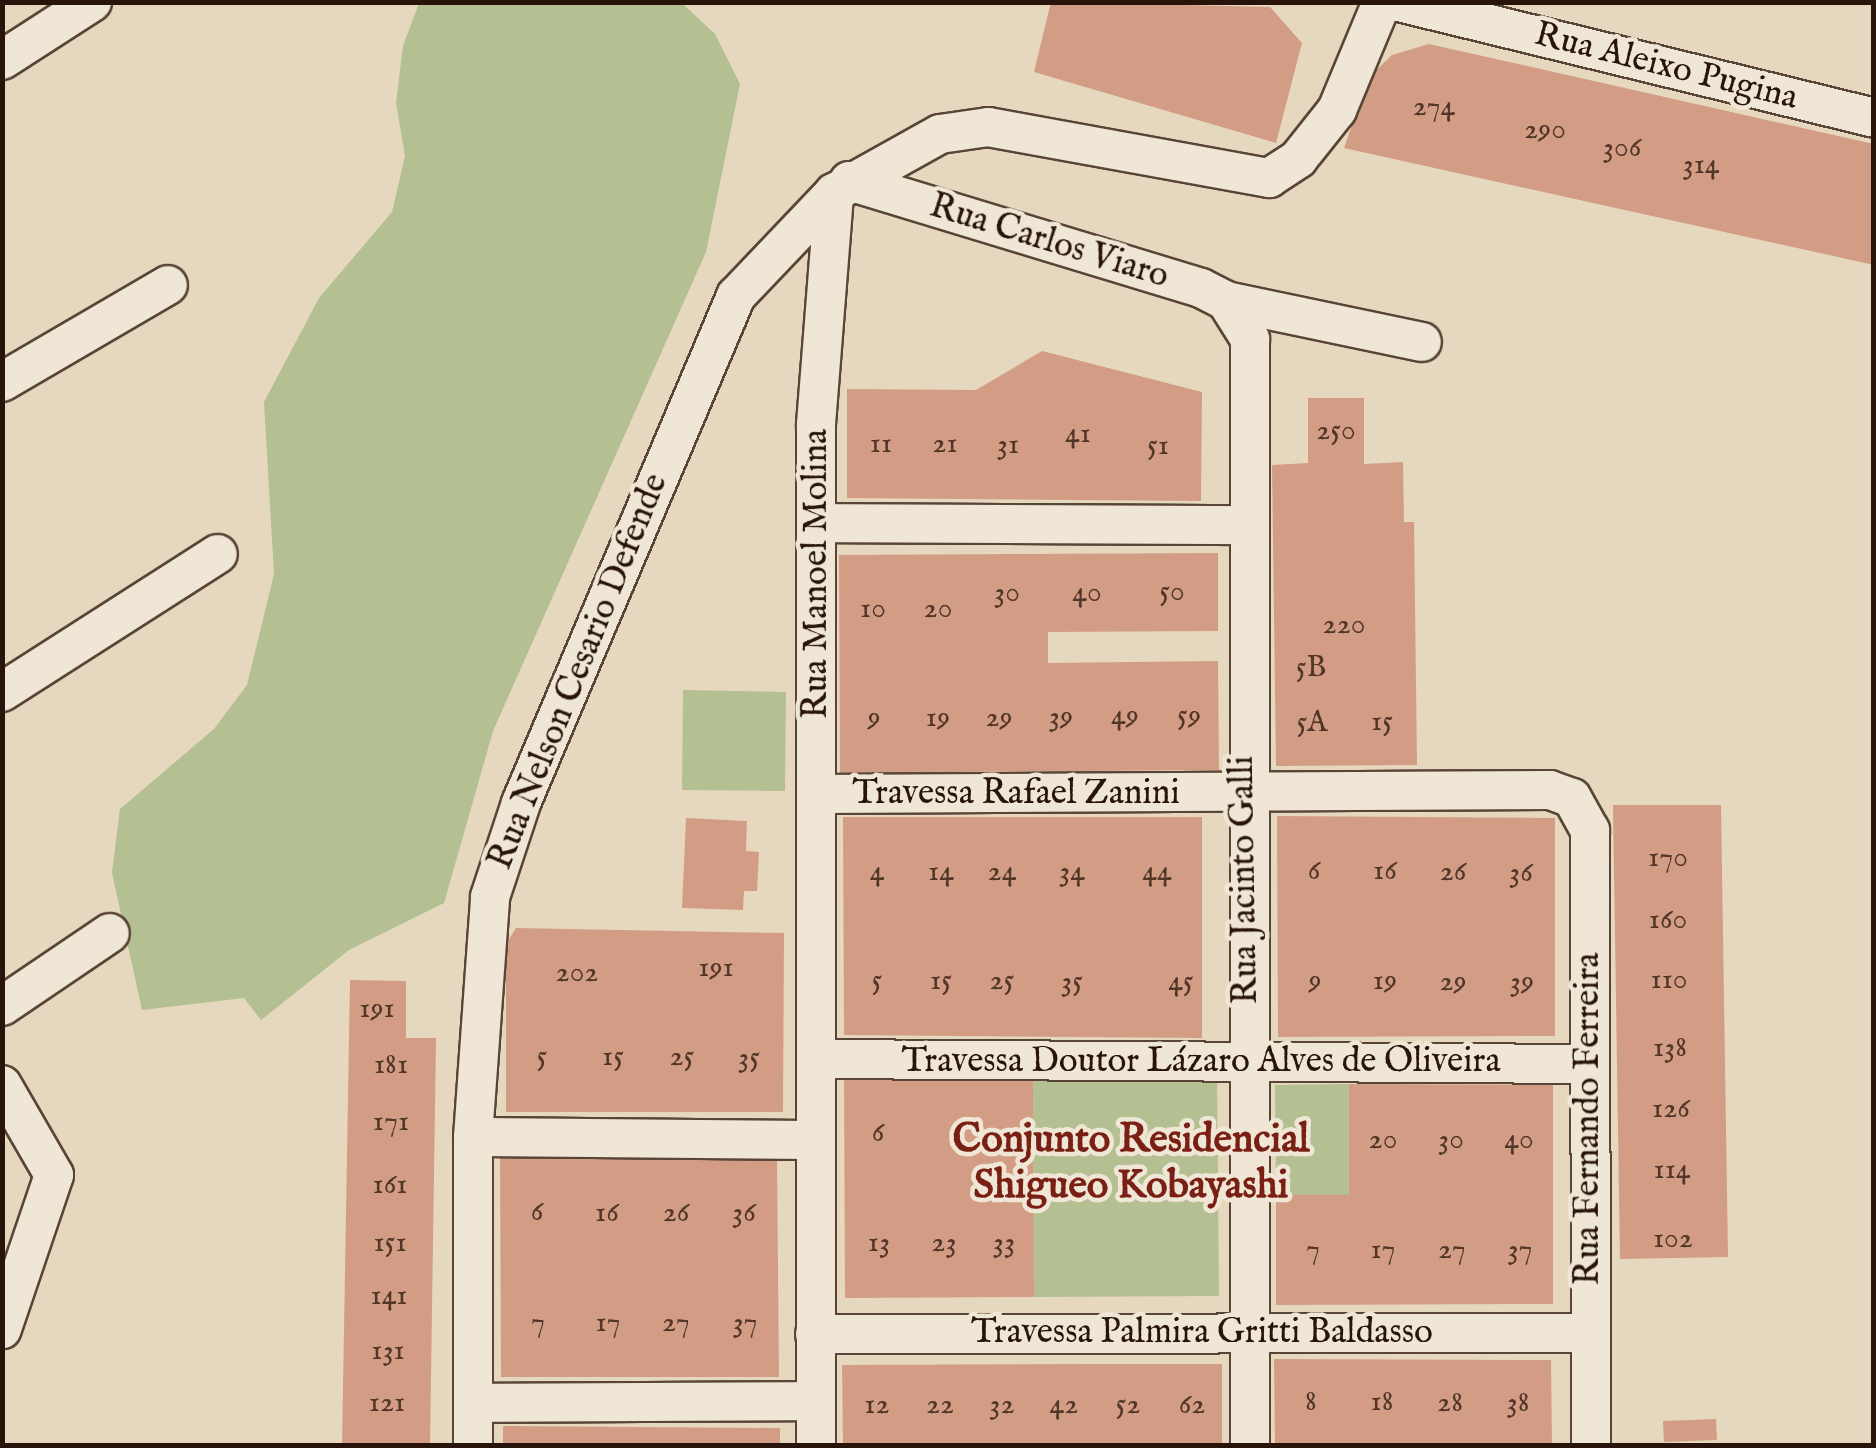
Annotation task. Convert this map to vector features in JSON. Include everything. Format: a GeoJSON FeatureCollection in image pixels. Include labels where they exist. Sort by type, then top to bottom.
{"type":"FeatureCollection","features":[{"type":"Feature","properties":{"kind":"street"},"geometry":{"type":"LineString","coordinates":[[2,60],[92,2]]}},
{"type":"Feature","properties":{"kind":"street"},"geometry":{"type":"LineString","coordinates":[[842,187],[940,134],[988,128],[1231,175],[1269,178],[1298,159],[1336,110],[1382,2]]}},
{"type":"Feature","properties":{"kind":"street","name":"Rua Aleixo Pugina"},"geometry":{"type":"LineString","coordinates":[[1399,2],[1874,118]]}},
{"type":"Feature","properties":{"kind":"street","name":"Rua Carlos Viaro"},"geometry":{"type":"LineString","coordinates":[[842,187],[1233,310],[1422,342]]}},
{"type":"Feature","properties":{"kind":"street","name":"Rua Manoel Molina"},"geometry":{"type":"LineString","coordinates":[[816,1446],[816,523],[842,187]]}},
{"type":"Feature","properties":{"kind":"street","name":"Rua Nelson Cesario Defende"},"geometry":{"type":"LineString","coordinates":[[474,1446],[473,1137],[481,953],[520,803],[736,296],[842,187]]}},
{"type":"Feature","properties":{"kind":"street"},"geometry":{"type":"LineString","coordinates":[[2,382],[168,286]]}},
{"type":"Feature","properties":{"kind":"street","name":"Rua Jacinto Galli"},"geometry":{"type":"LineString","coordinates":[[1233,310],[1254,369],[1246,525],[1244,794],[1250,1446]]}},
{"type":"Feature","properties":{"kind":"street"},"geometry":{"type":"LineString","coordinates":[[816,523],[1246,525]]}},
{"type":"Feature","properties":{"kind":"street"},"geometry":{"type":"LineString","coordinates":[[2,692],[218,554]]}},
{"type":"Feature","properties":{"kind":"street","name":"Travessa Rafael Zanini"},"geometry":{"type":"LineString","coordinates":[[818,794],[1550,790],[1572,798]]}},
{"type":"Feature","properties":{"kind":"street","name":"Rua Fernando Ferreira"},"geometry":{"type":"LineString","coordinates":[[1572,798],[1590,830],[1587,1064],[1591,1446]]}},
{"type":"Feature","properties":{"kind":"street"},"geometry":{"type":"LineString","coordinates":[[2,1006],[110,933]]}},
{"type":"Feature","properties":{"kind":"street","name":"Travessa Doutor Lázaro Alves de Oliveira"},"geometry":{"type":"LineString","coordinates":[[816,1059],[1587,1064]]}},
{"type":"Feature","properties":{"kind":"street"},"geometry":{"type":"LineString","coordinates":[[2,1085],[54,1174],[2,1329]]}},
{"type":"Feature","properties":{"kind":"street"},"geometry":{"type":"LineString","coordinates":[[473,1137],[816,1140]]}},
{"type":"Feature","properties":{"kind":"street","name":"Travessa Palmira Gritti Baldasso"},"geometry":{"type":"LineString","coordinates":[[815,1334],[1588,1334]]}},
{"type":"Feature","properties":{"kind":"street"},"geometry":{"type":"LineString","coordinates":[[473,1403],[816,1401]]}},
{"type":"Feature","properties":{"kind":"green space"},"geometry":{"type":"Polygon","coordinates":[[[419,3],[682,3],[715,34],[740,84],[706,252],[493,731],[444,903],[349,950],[261,1020],[244,998],[142,1010],[112,873],[120,809],[214,729],[247,685],[274,574],[264,402],[319,298],[392,212],[405,156],[396,103],[403,46],[419,3]]]}},
{"type":"Feature","properties":{"kind":"green space"},"geometry":{"type":"Polygon","coordinates":[[[683,690],[786,692],[785,791],[682,790],[683,690]]]}},
{"type":"Feature","properties":{"kind":"green space"},"geometry":{"type":"Polygon","coordinates":[[[1217,1076],[1219,1296],[1034,1297],[1033,1077],[1217,1076]]]}},
{"type":"Feature","properties":{"kind":"green space"},"geometry":{"type":"Polygon","coordinates":[[[1349,1084],[1349,1195],[1276,1195],[1275,1085],[1349,1084]]]}},
{"type":"Feature","properties":{"kind":"building"},"geometry":{"type":"Polygon","coordinates":[[[1051,2],[1270,7],[1302,43],[1276,143],[1034,72],[1051,2]]]}},
{"type":"Feature","properties":{"kind":"building"},"geometry":{"type":"Polygon","coordinates":[[[1429,44],[1874,144],[1874,265],[1344,148],[1369,77],[1392,55],[1429,44]]]}},
{"type":"Feature","properties":{"kind":"building"},"geometry":{"type":"Polygon","coordinates":[[[1042,351],[1202,392],[1201,501],[847,498],[847,389],[976,390],[1042,351]]]}},
{"type":"Feature","properties":{"kind":"building"},"geometry":{"type":"Polygon","coordinates":[[[1308,398],[1364,398],[1364,464],[1403,462],[1404,522],[1414,522],[1417,765],[1276,766],[1272,465],[1308,463],[1308,398]]]}},
{"type":"Feature","properties":{"kind":"building"},"geometry":{"type":"Polygon","coordinates":[[[1218,553],[1218,631],[1048,632],[1048,663],[1218,661],[1219,770],[840,773],[839,555],[1218,553]]]}},
{"type":"Feature","properties":{"kind":"building"},"geometry":{"type":"Polygon","coordinates":[[[1613,805],[1721,805],[1728,1257],[1620,1259],[1613,805]]]}},
{"type":"Feature","properties":{"kind":"building"},"geometry":{"type":"Polygon","coordinates":[[[1277,816],[1555,818],[1555,1036],[1278,1037],[1277,816]]]}},
{"type":"Feature","properties":{"kind":"building"},"geometry":{"type":"Polygon","coordinates":[[[843,817],[1202,817],[1202,1038],[844,1035],[843,817]]]}},
{"type":"Feature","properties":{"kind":"building"},"geometry":{"type":"Polygon","coordinates":[[[686,818],[747,821],[746,851],[759,852],[757,891],[744,891],[743,910],[682,908],[686,818]]]}},
{"type":"Feature","properties":{"kind":"building"},"geometry":{"type":"Polygon","coordinates":[[[516,928],[784,933],[783,1112],[506,1112],[506,944],[516,928]]]}},
{"type":"Feature","properties":{"kind":"building"},"geometry":{"type":"Polygon","coordinates":[[[350,980],[406,981],[406,1038],[436,1038],[430,1446],[342,1446],[350,980]]]}},
{"type":"Feature","properties":{"kind":"building"},"geometry":{"type":"Polygon","coordinates":[[[844,1077],[1033,1077],[1034,1297],[845,1298],[844,1077]]]}},
{"type":"Feature","properties":{"kind":"building"},"geometry":{"type":"Polygon","coordinates":[[[1349,1084],[1553,1085],[1553,1304],[1276,1305],[1276,1195],[1349,1195],[1349,1084]]]}},
{"type":"Feature","properties":{"kind":"building"},"geometry":{"type":"Polygon","coordinates":[[[500,1157],[777,1158],[779,1377],[501,1377],[500,1157]]]}},
{"type":"Feature","properties":{"kind":"building"},"geometry":{"type":"Polygon","coordinates":[[[1274,1359],[1551,1360],[1552,1446],[1275,1446],[1274,1359]]]}},
{"type":"Feature","properties":{"kind":"building"},"geometry":{"type":"Polygon","coordinates":[[[1222,1364],[1222,1446],[843,1446],[842,1365],[1222,1364]]]}},
{"type":"Feature","properties":{"kind":"building"},"geometry":{"type":"Polygon","coordinates":[[[1716,1419],[1717,1440],[1664,1442],[1663,1421],[1716,1419]]]}},
{"type":"Feature","properties":{"kind":"building"},"geometry":{"type":"Polygon","coordinates":[[[503,1426],[780,1428],[780,1446],[503,1446],[503,1426]]]}},
{"type":"Feature","properties":{"kind":"district","name":"Conjunto Residencial Shigueo Kobayashi"},"geometry":{"type":"Point","coordinates":[1131,1164]}}]}
